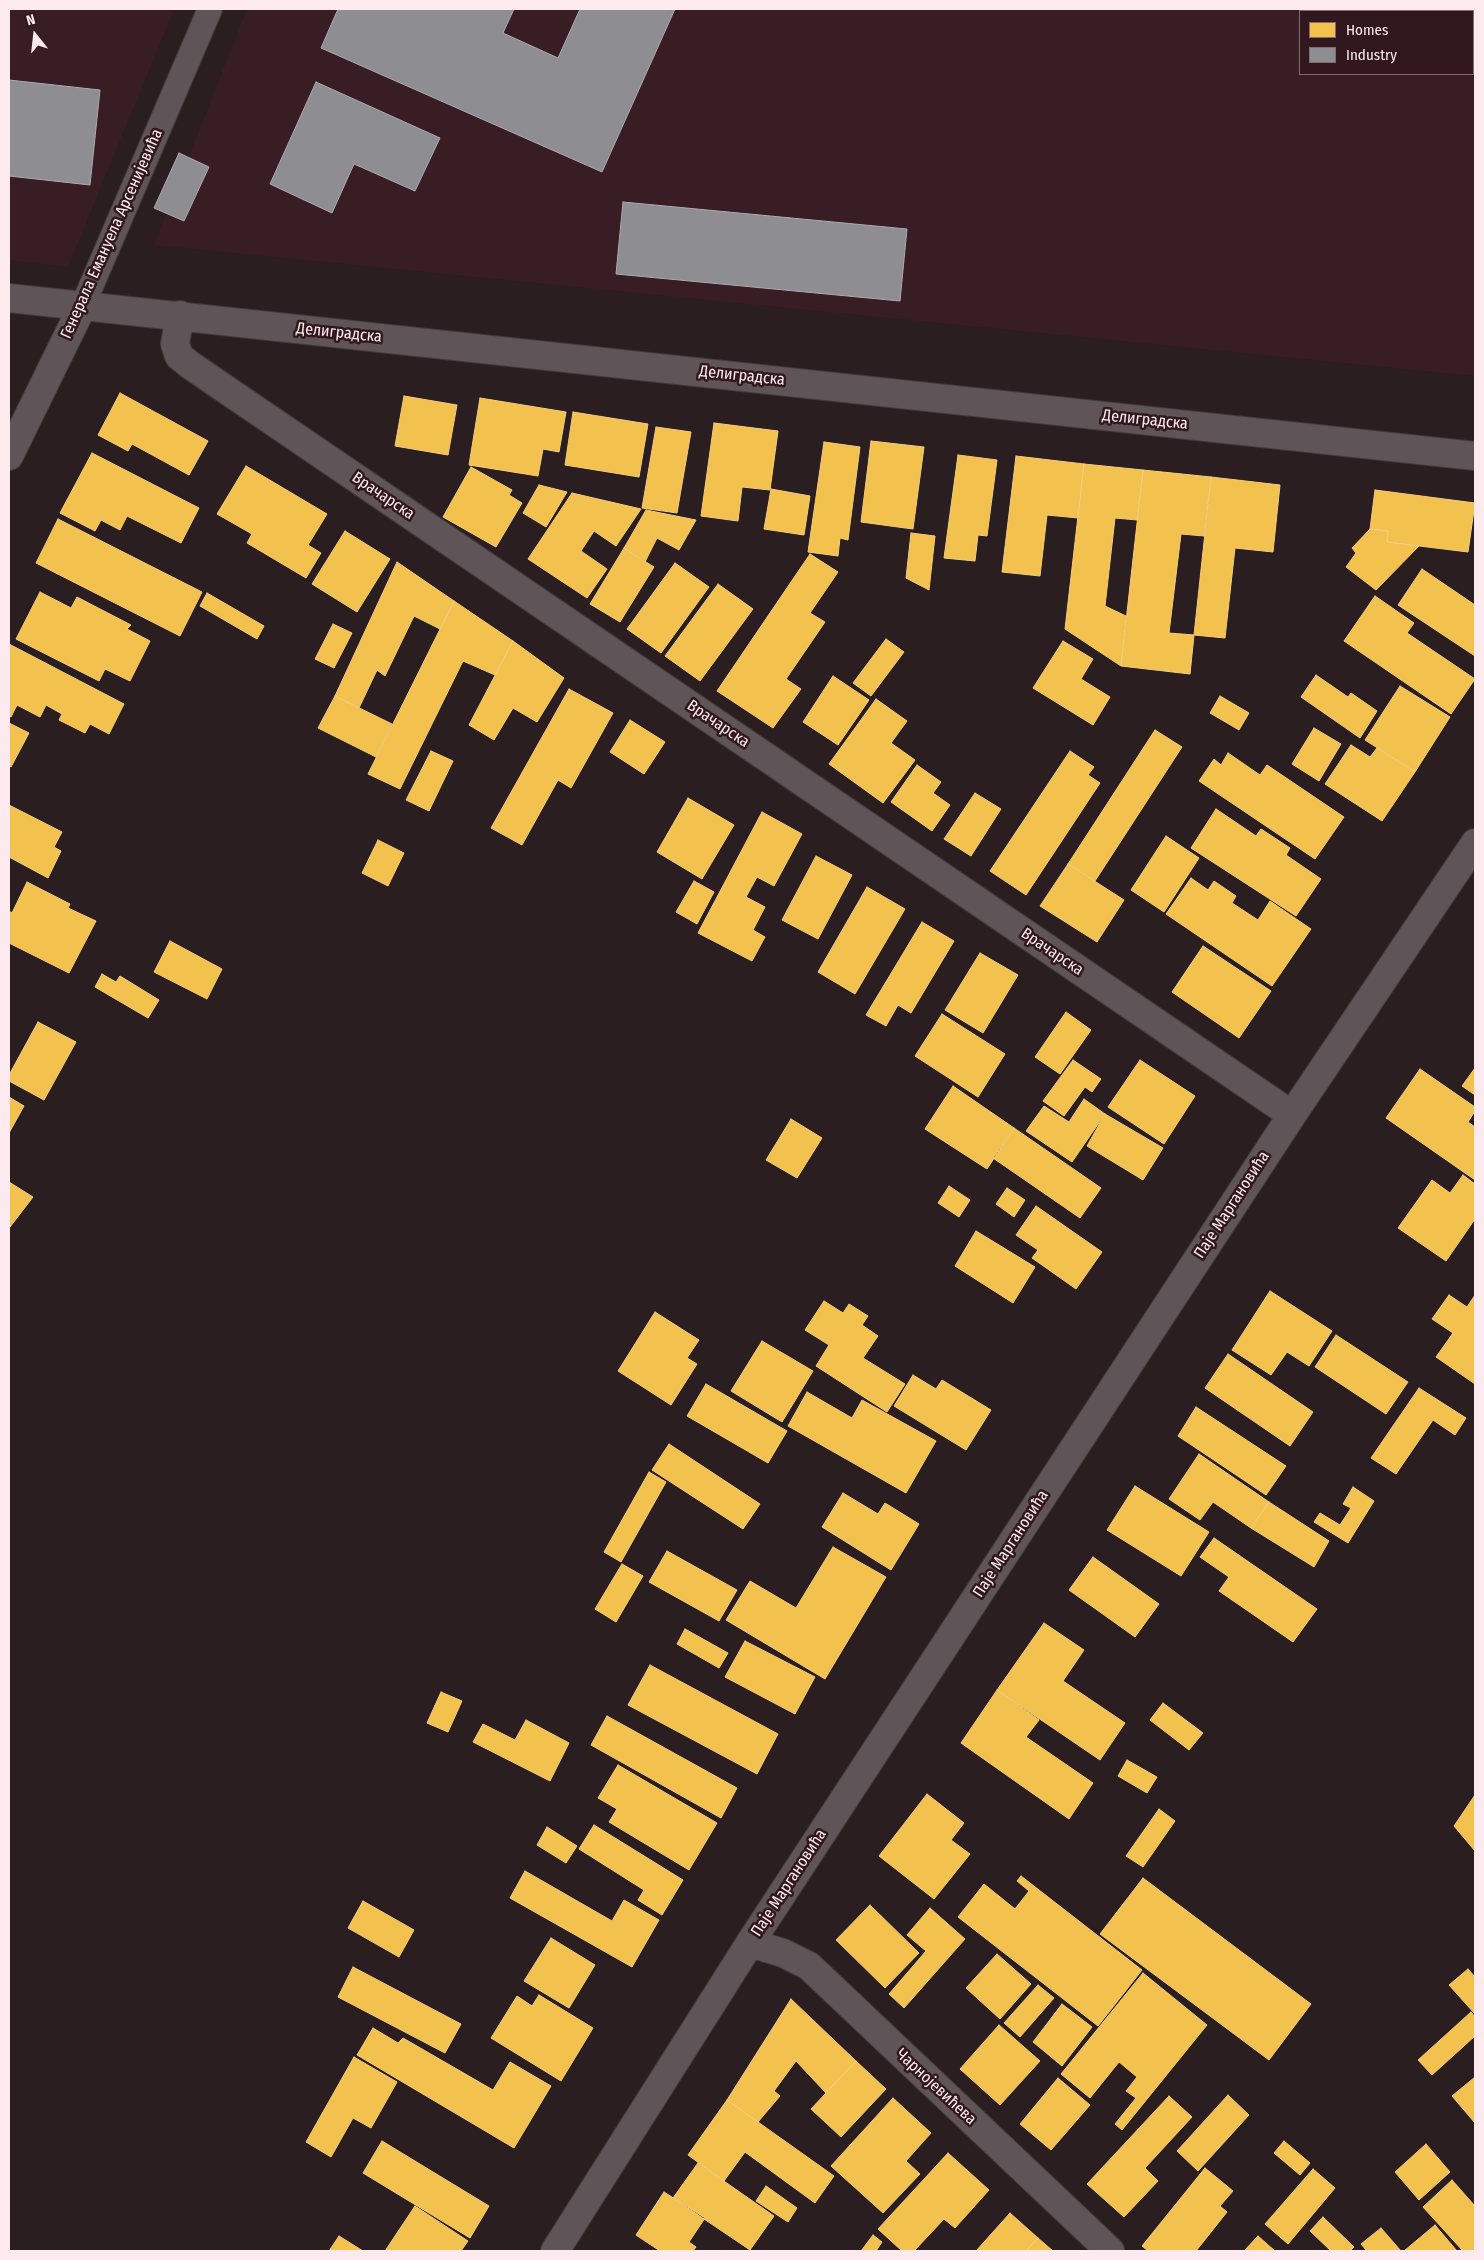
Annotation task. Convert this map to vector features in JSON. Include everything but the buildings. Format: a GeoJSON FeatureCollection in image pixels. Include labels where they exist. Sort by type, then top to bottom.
{"type":"FeatureCollection","features":[{"type":"Feature","properties":{"kind":"street","name":"Делиградска"},"geometry":{"type":"LineString","coordinates":[[9,298],[1475,456]]}},
{"type":"Feature","properties":{"kind":"street","name":"Генерала Емануела Арсенијевића"},"geometry":{"type":"LineString","coordinates":[[9,456],[83,305]]}},
{"type":"Feature","properties":{"kind":"street","name":"Врачарска"},"geometry":{"type":"LineString","coordinates":[[180,315],[175,344],[179,356],[190,365],[1292,1115]]}},
{"type":"Feature","properties":{"kind":"street","name":"Паје Маргановића"},"geometry":{"type":"LineString","coordinates":[[555,2251],[750,1943],[1292,1115],[1475,843]]}},
{"type":"Feature","properties":{"kind":"street","name":"Чарнојевићева"},"geometry":{"type":"LineString","coordinates":[[750,1943],[783,1953],[809,1966],[1110,2251]]}},
{"type":"Feature","properties":{"kind":"lane","name":"Генерала Емануела Арсенијевића"},"geometry":{"type":"LineString","coordinates":[[83,305],[210,9]]}},
{"type":"Feature","properties":{"kind":"shaded area"},"geometry":{"type":"Polygon","coordinates":[[[9,9],[174,9],[68,267],[9,260],[9,9]]]}},
{"type":"Feature","properties":{"kind":"shaded area"},"geometry":{"type":"Polygon","coordinates":[[[247,9],[1475,9],[1475,376],[154,245],[247,9]]]}}]}
